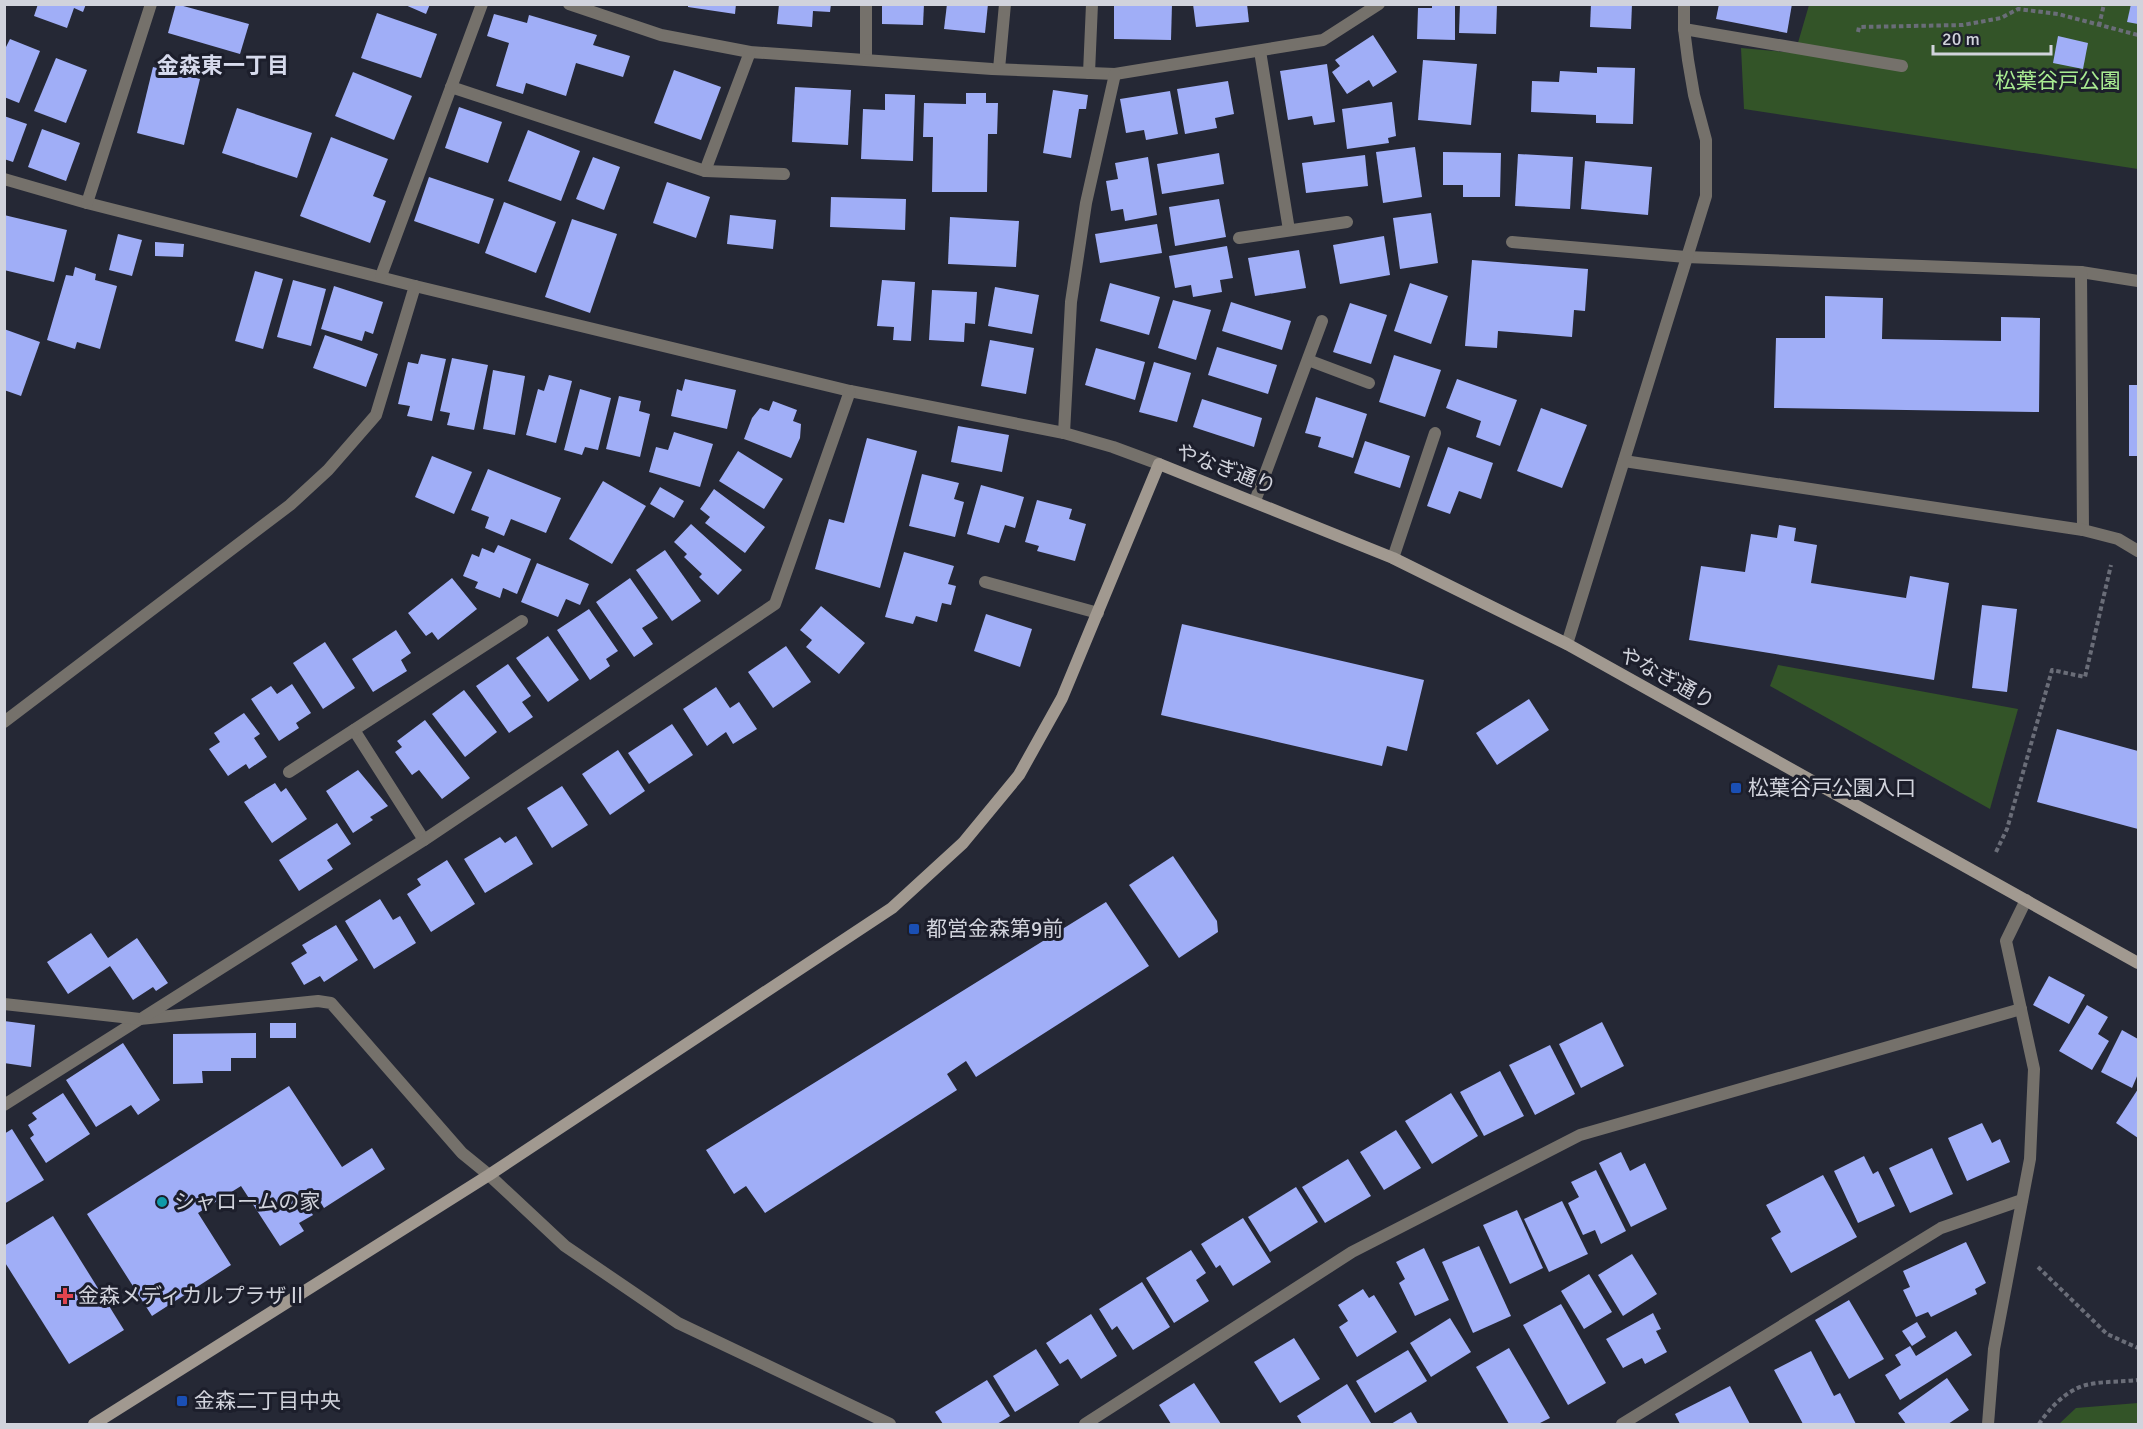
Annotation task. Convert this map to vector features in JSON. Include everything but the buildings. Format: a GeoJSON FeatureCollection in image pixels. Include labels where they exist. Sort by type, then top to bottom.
{"type":"FeatureCollection","features":[{"type":"Feature","properties":{"kind":"street"},"geometry":{"type":"LineString","coordinates":[[87,203],[151,4]]}},
{"type":"Feature","properties":{"kind":"street"},"geometry":{"type":"LineString","coordinates":[[381,276],[482,4]]}},
{"type":"Feature","properties":{"kind":"street"},"geometry":{"type":"LineString","coordinates":[[569,4],[661,35],[750,52],[999,69],[1115,74],[1323,40],[1379,4]]}},
{"type":"Feature","properties":{"kind":"street"},"geometry":{"type":"LineString","coordinates":[[866,4],[866,60]]}},
{"type":"Feature","properties":{"kind":"street"},"geometry":{"type":"LineString","coordinates":[[999,69],[1005,4]]}},
{"type":"Feature","properties":{"kind":"street"},"geometry":{"type":"LineString","coordinates":[[1089,73],[1092,4]]}},
{"type":"Feature","properties":{"kind":"street"},"geometry":{"type":"LineString","coordinates":[[1567,644],[1706,195],[1706,140],[1694,95],[1684,29],[1684,4]]}},
{"type":"Feature","properties":{"kind":"street"},"geometry":{"type":"LineString","coordinates":[[1684,29],[1902,66]]}},
{"type":"Feature","properties":{"kind":"street"},"geometry":{"type":"LineString","coordinates":[[1260,51],[1289,230]]}},
{"type":"Feature","properties":{"kind":"street"},"geometry":{"type":"LineString","coordinates":[[705,171],[750,52]]}},
{"type":"Feature","properties":{"kind":"street"},"geometry":{"type":"LineString","coordinates":[[1064,433],[1071,302],[1086,203],[1115,74]]}},
{"type":"Feature","properties":{"kind":"street"},"geometry":{"type":"LineString","coordinates":[[451,87],[705,171],[784,174]]}},
{"type":"Feature","properties":{"kind":"street"},"geometry":{"type":"LineString","coordinates":[[4,179],[87,203],[415,286],[850,391],[1064,433],[1113,447],[1159,464],[1062,698],[1019,775],[963,843],[892,908],[489,1175],[94,1425]]}},
{"type":"Feature","properties":{"kind":"street"},"geometry":{"type":"LineString","coordinates":[[1239,238],[1347,222]]}},
{"type":"Feature","properties":{"kind":"street"},"geometry":{"type":"LineString","coordinates":[[1512,242],[1686,257],[2081,272],[2139,281]]}},
{"type":"Feature","properties":{"kind":"street"},"geometry":{"type":"LineString","coordinates":[[2081,272],[2082,530]]}},
{"type":"Feature","properties":{"kind":"street"},"geometry":{"type":"LineString","coordinates":[[4,722],[290,505],[328,470],[376,415],[415,286]]}},
{"type":"Feature","properties":{"kind":"street"},"geometry":{"type":"LineString","coordinates":[[1255,501],[1322,321]]}},
{"type":"Feature","properties":{"kind":"street"},"geometry":{"type":"LineString","coordinates":[[1308,360],[1369,383]]}},
{"type":"Feature","properties":{"kind":"street"},"geometry":{"type":"LineString","coordinates":[[4,1105],[424,840],[775,604],[850,391]]}},
{"type":"Feature","properties":{"kind":"street"},"geometry":{"type":"LineString","coordinates":[[1393,558],[1435,433]]}},
{"type":"Feature","properties":{"kind":"street"},"geometry":{"type":"LineString","coordinates":[[1624,461],[2082,530],[2118,539],[2139,551]]}},
{"type":"Feature","properties":{"kind":"street","name":"やなぎ通り"},"geometry":{"type":"LineString","coordinates":[[1159,464],[1393,558],[1567,644],[2139,963]]}},
{"type":"Feature","properties":{"kind":"street"},"geometry":{"type":"LineString","coordinates":[[986,582],[1098,613]]}},
{"type":"Feature","properties":{"kind":"street"},"geometry":{"type":"LineString","coordinates":[[289,772],[522,621]]}},
{"type":"Feature","properties":{"kind":"street"},"geometry":{"type":"LineString","coordinates":[[354,730],[424,840]]}},
{"type":"Feature","properties":{"kind":"street"},"geometry":{"type":"LineString","coordinates":[[1988,1425],[1994,1348],[2030,1159],[2034,1069],[2006,941],[2026,900]]}},
{"type":"Feature","properties":{"kind":"street"},"geometry":{"type":"LineString","coordinates":[[4,1004],[140,1019],[318,1001],[331,1003],[462,1154],[489,1175],[565,1246],[678,1323],[890,1425]]}},
{"type":"Feature","properties":{"kind":"street"},"geometry":{"type":"LineString","coordinates":[[1085,1425],[1352,1252],[1580,1135],[2021,1009]]}},
{"type":"Feature","properties":{"kind":"street"},"geometry":{"type":"LineString","coordinates":[[1622,1425],[1941,1228],[2022,1200]]}},
{"type":"Feature","properties":{"kind":"path"},"geometry":{"type":"LineString","coordinates":[[2099,26],[2104,4]]}},
{"type":"Feature","properties":{"kind":"path"},"geometry":{"type":"LineString","coordinates":[[1854,58],[1859,27],[1964,25],[2001,18],[2018,9],[2058,14],[2139,35]]}},
{"type":"Feature","properties":{"kind":"path"},"geometry":{"type":"LineString","coordinates":[[1983,877],[2007,829],[2052,670],[2085,677],[2118,539]]}},
{"type":"Feature","properties":{"kind":"path"},"geometry":{"type":"LineString","coordinates":[[2014,1244],[2107,1334],[2139,1348]]}},
{"type":"Feature","properties":{"kind":"path"},"geometry":{"type":"LineString","coordinates":[[2039,1425],[2051,1408],[2066,1395],[2085,1385],[2139,1380]]}},
{"type":"Feature","properties":{"kind":"green space","name":"松葉谷戸公園"},"geometry":{"type":"Polygon","coordinates":[[[1809,5],[2138,5],[2138,169],[1744,109],[1741,48],[1795,53],[1809,5]]]}},
{"type":"Feature","properties":{"kind":"green space"},"geometry":{"type":"Polygon","coordinates":[[[1778,665],[2018,709],[1990,809],[1770,686],[1778,665]]]}},
{"type":"Feature","properties":{"kind":"green space"},"geometry":{"type":"Polygon","coordinates":[[[2138,1403],[2138,1424],[2059,1424],[2076,1408],[2138,1403]]]}},
{"type":"Feature","properties":{"kind":"place","name":"松葉谷戸公園入口"},"geometry":{"type":"Point","coordinates":[1736,788]}},
{"type":"Feature","properties":{"kind":"place","name":"都営金森第9前"},"geometry":{"type":"Point","coordinates":[914,929]}},
{"type":"Feature","properties":{"kind":"place","name":"シャロームの家"},"geometry":{"type":"Point","coordinates":[162,1202]}},
{"type":"Feature","properties":{"kind":"place","name":"金森メディカルプラザⅡ"},"geometry":{"type":"Point","coordinates":[65,1296]}},
{"type":"Feature","properties":{"kind":"place","name":"金森二丁目中央"},"geometry":{"type":"Point","coordinates":[182,1401]}},
{"type":"Feature","properties":{"kind":"district","name":"金森東一丁目"},"geometry":{"type":"Point","coordinates":[223,65]}}]}
